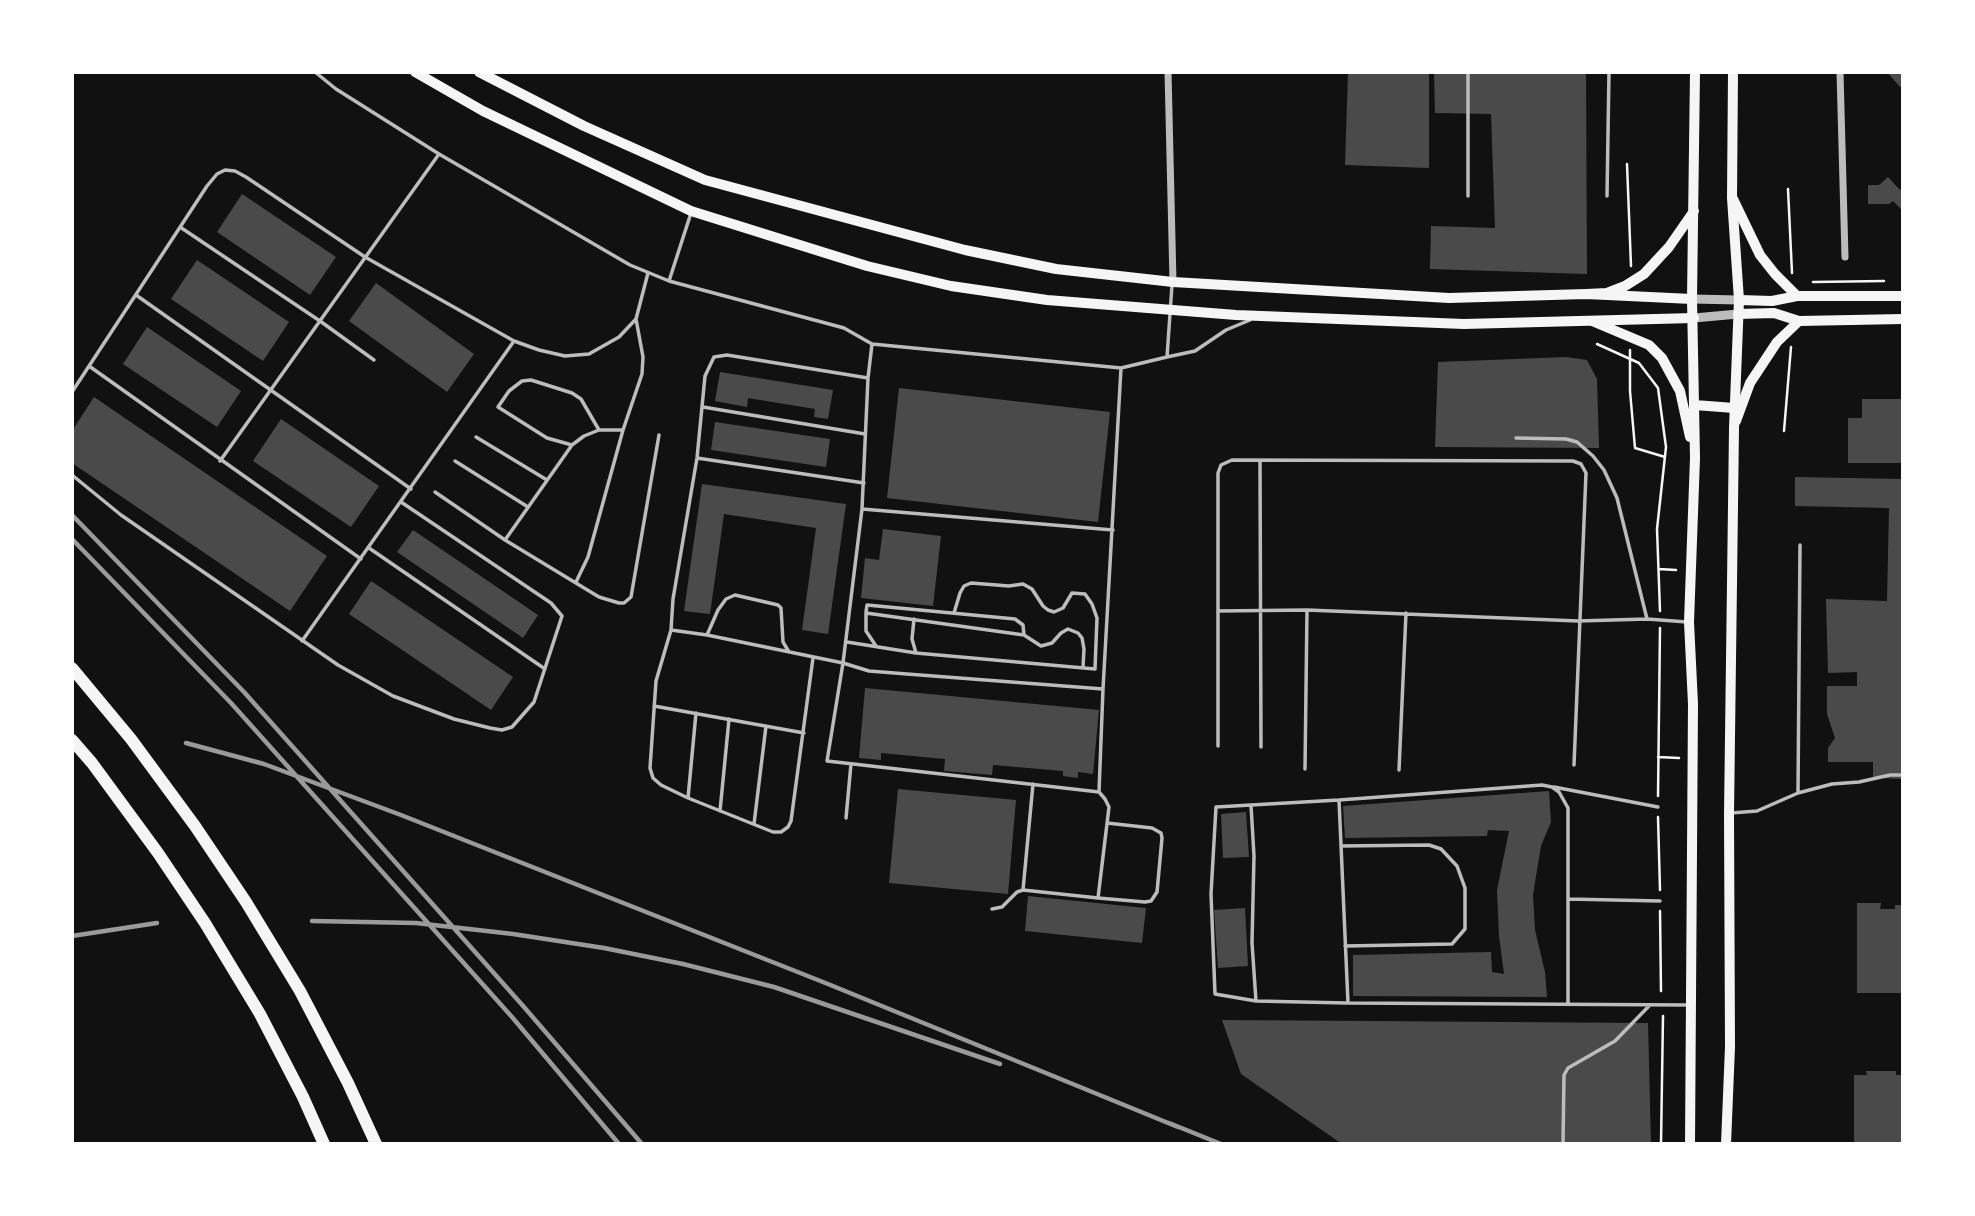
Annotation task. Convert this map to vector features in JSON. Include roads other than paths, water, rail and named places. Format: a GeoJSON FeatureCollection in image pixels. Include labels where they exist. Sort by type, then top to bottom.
{"type":"FeatureCollection","features":[{"type":"Feature","properties":{"kind":"highway"},"geometry":{"type":"LineString","coordinates":[[72,668],[131,739],[195,826],[246,902],[300,991],[376,1144]]}},
{"type":"Feature","properties":{"kind":"highway"},"geometry":{"type":"LineString","coordinates":[[72,740],[158,853],[205,923],[260,1014],[324,1144]]}},
{"type":"Feature","properties":{"kind":"main road"},"geometry":{"type":"LineString","coordinates":[[415,72],[483,111],[691,211],[867,266],[951,286],[1047,300],[1261,316],[1464,324],[1694,318]]}},
{"type":"Feature","properties":{"kind":"main road"},"geometry":{"type":"LineString","coordinates":[[479,72],[584,126],[705,180],[965,250],[1056,269],[1172,282],[1449,298],[1607,293],[1644,274],[1662,255],[1694,211]]}},
{"type":"Feature","properties":{"kind":"main road"},"geometry":{"type":"LineString","coordinates":[[1690,1144],[1692,758],[1689,622],[1695,458],[1692,299],[1695,72]]}},
{"type":"Feature","properties":{"kind":"main road"},"geometry":{"type":"LineString","coordinates":[[1726,1144],[1730,1047],[1728,814],[1734,408],[1739,300],[1732,198],[1732,72]]}},
{"type":"Feature","properties":{"kind":"main road"},"geometry":{"type":"LineString","coordinates":[[1732,198],[1760,255],[1797,296]]}},
{"type":"Feature","properties":{"kind":"main road"},"geometry":{"type":"LineString","coordinates":[[1586,294],[1692,299]]}},
{"type":"Feature","properties":{"kind":"main road"},"geometry":{"type":"LineString","coordinates":[[1739,300],[1772,301],[1797,296],[1903,296]]}},
{"type":"Feature","properties":{"kind":"main road"},"geometry":{"type":"LineString","coordinates":[[1738,313],[1774,313],[1799,321],[1903,319]]}},
{"type":"Feature","properties":{"kind":"main road"},"geometry":{"type":"LineString","coordinates":[[1592,321],[1649,345],[1662,358],[1680,391],[1695,458]]}},
{"type":"Feature","properties":{"kind":"main road"},"geometry":{"type":"LineString","coordinates":[[1734,428],[1750,383],[1777,342],[1799,321]]}},
{"type":"Feature","properties":{"kind":"main road"},"geometry":{"type":"LineString","coordinates":[[1695,405],[1734,408]]}},
{"type":"Feature","properties":{"kind":"street"},"geometry":{"type":"LineString","coordinates":[[1168,72],[1172,282]]}},
{"type":"Feature","properties":{"kind":"street"},"geometry":{"type":"LineString","coordinates":[[1840,72],[1845,257]]}},
{"type":"Feature","properties":{"kind":"street"},"geometry":{"type":"LineString","coordinates":[[1692,299],[1739,300]]}},
{"type":"Feature","properties":{"kind":"street"},"geometry":{"type":"LineString","coordinates":[[1694,318],[1738,313]]}},
{"type":"Feature","properties":{"kind":"lane"},"geometry":{"type":"LineString","coordinates":[[314,72],[336,89],[439,154],[630,265],[669,281],[844,328],[872,344],[1121,368],[1195,351],[1226,330],[1261,316]]}},
{"type":"Feature","properties":{"kind":"lane"},"geometry":{"type":"LineString","coordinates":[[1468,72],[1468,196]]}},
{"type":"Feature","properties":{"kind":"lane"},"geometry":{"type":"LineString","coordinates":[[1607,195],[1609,72]]}},
{"type":"Feature","properties":{"kind":"lane"},"geometry":{"type":"LineString","coordinates":[[220,460],[439,154]]}},
{"type":"Feature","properties":{"kind":"lane"},"geometry":{"type":"LineString","coordinates":[[72,392],[180,226],[217,174],[225,170],[235,171],[365,257],[514,341],[565,356],[589,354],[619,337],[636,319]]}},
{"type":"Feature","properties":{"kind":"lane"},"geometry":{"type":"LineString","coordinates":[[669,281],[691,211]]}},
{"type":"Feature","properties":{"kind":"lane"},"geometry":{"type":"LineString","coordinates":[[180,226],[374,360]]}},
{"type":"Feature","properties":{"kind":"lane"},"geometry":{"type":"LineString","coordinates":[[575,582],[588,556],[643,366],[636,319],[648,273]]}},
{"type":"Feature","properties":{"kind":"lane"},"geometry":{"type":"LineString","coordinates":[[1167,357],[1172,282]]}},
{"type":"Feature","properties":{"kind":"lane"},"geometry":{"type":"LineString","coordinates":[[136,295],[411,489]]}},
{"type":"Feature","properties":{"kind":"lane"},"geometry":{"type":"LineString","coordinates":[[302,640],[514,341]]}},
{"type":"Feature","properties":{"kind":"lane"},"geometry":{"type":"LineString","coordinates":[[872,344],[862,509],[847,642],[827,761],[1099,792],[1109,807],[1098,898]]}},
{"type":"Feature","properties":{"kind":"lane"},"geometry":{"type":"LineString","coordinates":[[813,658],[788,827],[781,832],[773,832],[688,798],[661,785],[651,774],[656,681],[671,631],[673,599],[697,458],[706,370],[714,357],[719,355],[868,378]]}},
{"type":"Feature","properties":{"kind":"lane"},"geometry":{"type":"LineString","coordinates":[[89,366],[360,559]]}},
{"type":"Feature","properties":{"kind":"lane"},"geometry":{"type":"LineString","coordinates":[[1099,792],[1121,368]]}},
{"type":"Feature","properties":{"kind":"lane"},"geometry":{"type":"LineString","coordinates":[[572,445],[547,438],[498,407],[509,391],[522,381],[531,380],[572,393],[581,399],[600,430]]}},
{"type":"Feature","properties":{"kind":"lane"},"geometry":{"type":"LineString","coordinates":[[703,407],[865,434]]}},
{"type":"Feature","properties":{"kind":"lane"},"geometry":{"type":"LineString","coordinates":[[505,540],[572,445],[584,436],[600,430],[623,429]]}},
{"type":"Feature","properties":{"kind":"lane"},"geometry":{"type":"LineString","coordinates":[[435,492],[505,540],[599,597],[624,603],[631,597],[659,435]]}},
{"type":"Feature","properties":{"kind":"lane"},"geometry":{"type":"LineString","coordinates":[[476,437],[547,480]]}},
{"type":"Feature","properties":{"kind":"lane"},"geometry":{"type":"LineString","coordinates":[[1516,438],[1566,439],[1577,442],[1604,470],[1617,498],[1647,619]]}},
{"type":"Feature","properties":{"kind":"lane"},"geometry":{"type":"LineString","coordinates":[[697,458],[864,483]]}},
{"type":"Feature","properties":{"kind":"lane"},"geometry":{"type":"LineString","coordinates":[[455,461],[528,507]]}},
{"type":"Feature","properties":{"kind":"lane"},"geometry":{"type":"LineString","coordinates":[[1260,461],[1261,747]]}},
{"type":"Feature","properties":{"kind":"lane"},"geometry":{"type":"LineString","coordinates":[[1218,746],[1218,473],[1221,465],[1225,462],[1260,461],[1573,461],[1581,464],[1586,473],[1574,765]]}},
{"type":"Feature","properties":{"kind":"lane"},"geometry":{"type":"LineString","coordinates":[[72,475],[121,515],[338,665],[393,696],[454,719],[502,730],[512,727],[534,702],[562,616],[557,608],[401,502]]}},
{"type":"Feature","properties":{"kind":"lane"},"geometry":{"type":"LineString","coordinates":[[862,509],[1113,530]]}},
{"type":"Feature","properties":{"kind":"lane"},"geometry":{"type":"LineString","coordinates":[[1798,793],[1800,545]]}},
{"type":"Feature","properties":{"kind":"lane"},"geometry":{"type":"LineString","coordinates":[[369,548],[545,669]]}},
{"type":"Feature","properties":{"kind":"lane"},"geometry":{"type":"LineString","coordinates":[[847,642],[916,653],[1095,669],[1097,625],[1095,611],[1085,594],[1072,593],[1063,608],[1054,612],[1043,606],[1032,589],[1023,583],[1009,586],[971,583],[964,586],[960,593],[954,613]]}},
{"type":"Feature","properties":{"kind":"lane"},"geometry":{"type":"LineString","coordinates":[[707,635],[718,610],[726,599],[735,595],[781,608],[783,642],[789,652]]}},
{"type":"Feature","properties":{"kind":"lane"},"geometry":{"type":"LineString","coordinates":[[878,647],[872,643],[866,631],[867,605],[1015,619],[1023,625],[1024,635]]}},
{"type":"Feature","properties":{"kind":"lane"},"geometry":{"type":"LineString","coordinates":[[1218,611],[1307,610],[1578,621],[1647,619],[1689,622]]}},
{"type":"Feature","properties":{"kind":"lane"},"geometry":{"type":"LineString","coordinates":[[1305,769],[1307,610]]}},
{"type":"Feature","properties":{"kind":"lane"},"geometry":{"type":"LineString","coordinates":[[866,613],[1024,635],[1041,646],[1052,643],[1068,629],[1078,633],[1084,644],[1083,668]]}},
{"type":"Feature","properties":{"kind":"lane"},"geometry":{"type":"LineString","coordinates":[[1399,770],[1406,613]]}},
{"type":"Feature","properties":{"kind":"lane"},"geometry":{"type":"LineString","coordinates":[[914,619],[912,639],[916,653]]}},
{"type":"Feature","properties":{"kind":"lane"},"geometry":{"type":"LineString","coordinates":[[671,631],[707,635],[843,663],[869,671],[1103,689]]}},
{"type":"Feature","properties":{"kind":"lane"},"geometry":{"type":"LineString","coordinates":[[654,706],[804,733]]}},
{"type":"Feature","properties":{"kind":"lane"},"geometry":{"type":"LineString","coordinates":[[688,798],[695,713]]}},
{"type":"Feature","properties":{"kind":"lane"},"geometry":{"type":"LineString","coordinates":[[720,811],[729,719]]}},
{"type":"Feature","properties":{"kind":"lane"},"geometry":{"type":"LineString","coordinates":[[754,824],[766,726]]}},
{"type":"Feature","properties":{"kind":"lane"},"geometry":{"type":"LineString","coordinates":[[846,818],[851,764]]}},
{"type":"Feature","properties":{"kind":"lane"},"geometry":{"type":"LineString","coordinates":[[1728,814],[1756,811],[1798,793],[1832,784],[1903,775]]}},
{"type":"Feature","properties":{"kind":"lane"},"geometry":{"type":"LineString","coordinates":[[1023,890],[1032,784]]}},
{"type":"Feature","properties":{"kind":"lane"},"geometry":{"type":"LineString","coordinates":[[1658,807],[1542,785],[1216,807],[1211,906],[1214,994],[1256,1001],[1691,1006]]}},
{"type":"Feature","properties":{"kind":"lane"},"geometry":{"type":"LineString","coordinates":[[1552,787],[1559,792],[1568,808],[1567,1003]]}},
{"type":"Feature","properties":{"kind":"lane"},"geometry":{"type":"LineString","coordinates":[[1339,800],[1348,1003]]}},
{"type":"Feature","properties":{"kind":"lane"},"geometry":{"type":"LineString","coordinates":[[1251,805],[1254,856],[1252,943],[1256,1001]]}},
{"type":"Feature","properties":{"kind":"lane"},"geometry":{"type":"LineString","coordinates":[[992,908],[1002,907],[1017,892],[1023,890],[1145,902],[1155,897],[1161,832],[1152,828],[1107,823]]}},
{"type":"Feature","properties":{"kind":"lane"},"geometry":{"type":"LineString","coordinates":[[1341,846],[1429,845],[1441,849],[1457,866],[1465,888],[1465,929],[1452,944],[1346,946]]}},
{"type":"Feature","properties":{"kind":"lane"},"geometry":{"type":"LineString","coordinates":[[1567,899],[1660,901]]}},
{"type":"Feature","properties":{"kind":"lane"},"geometry":{"type":"LineString","coordinates":[[1563,1144],[1564,1075],[1568,1068],[1615,1041],[1651,1004]]}},
{"type":"Feature","properties":{"kind":"railway"},"geometry":{"type":"LineString","coordinates":[[72,515],[244,692],[642,1144]]}},
{"type":"Feature","properties":{"kind":"railway"},"geometry":{"type":"LineString","coordinates":[[72,539],[231,703],[512,1017],[619,1144]]}},
{"type":"Feature","properties":{"kind":"railway"},"geometry":{"type":"LineString","coordinates":[[186,743],[264,764],[401,815],[828,984],[1178,1127]]}},
{"type":"Feature","properties":{"kind":"railway"},"geometry":{"type":"LineString","coordinates":[[312,921],[416,923],[513,934],[683,964],[774,987],[1000,1064]]}},
{"type":"Feature","properties":{"kind":"railway"},"geometry":{"type":"LineString","coordinates":[[72,936],[157,923]]}},
{"type":"Feature","properties":{"kind":"railway"},"geometry":{"type":"LineString","coordinates":[[1169,1123],[1221,1144]]}}]}
